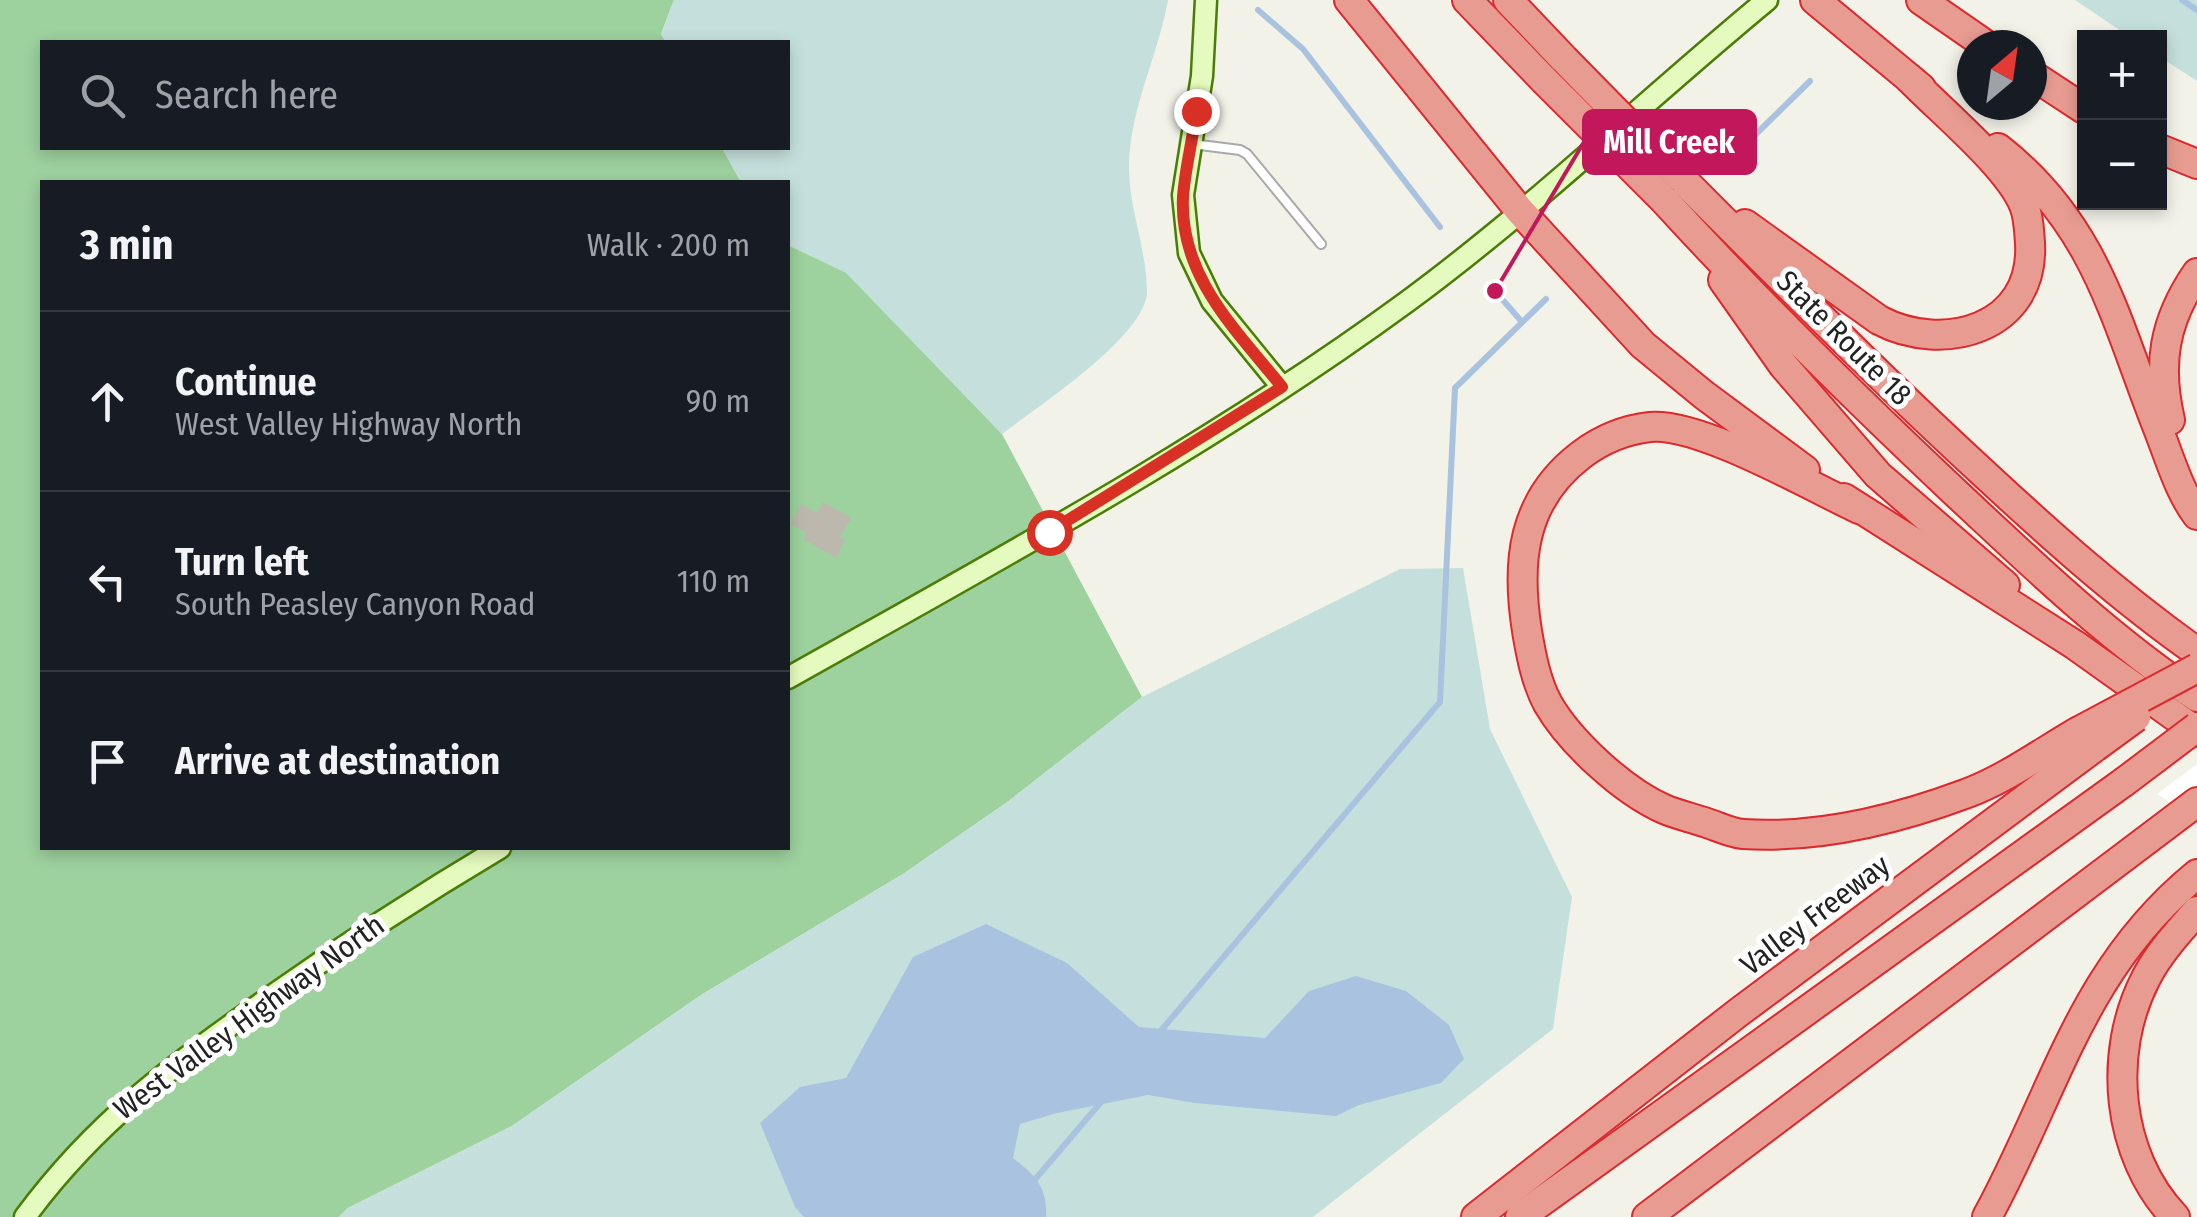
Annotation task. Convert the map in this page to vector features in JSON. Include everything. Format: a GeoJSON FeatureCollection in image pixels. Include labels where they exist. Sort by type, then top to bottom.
{"type":"FeatureCollection","features":[{"type":"Feature","properties":{"kind":"highway"},"geometry":{"type":"LineString","coordinates":[[1348,0],[1520,210],[1642,345],[1859,509],[2075,644],[2197,729],[1520,1217]]}},
{"type":"Feature","properties":{"kind":"highway","name":"State Route 18"},"geometry":{"type":"LineString","coordinates":[[1467,0],[1544,80],[1672,188],[2027,514],[2162,628],[2197,652]]}},
{"type":"Feature","properties":{"kind":"highway","name":"State Route 18"},"geometry":{"type":"LineString","coordinates":[[1508,0],[1564,59],[1672,188],[1697,236],[1858,402],[2140,658],[2197,697]]}},
{"type":"Feature","properties":{"kind":"highway"},"geometry":{"type":"LineString","coordinates":[[1815,0],[2032,177],[2076,233],[2124,332],[2150,408],[2193,510]]}},
{"type":"Feature","properties":{"kind":"highway"},"geometry":{"type":"LineString","coordinates":[[1921,0],[1964,30]]}},
{"type":"Feature","properties":{"kind":"highway"},"geometry":{"type":"LineString","coordinates":[[1672,188],[1898,330],[1936,337],[1979,328],[2000,316],[2026,277],[2030,254],[2025,206],[2002,172],[1910,80]]}},
{"type":"Feature","properties":{"kind":"highway"},"geometry":{"type":"LineString","coordinates":[[2047,85],[2077,104]]}},
{"type":"Feature","properties":{"kind":"highway"},"geometry":{"type":"LineString","coordinates":[[2167,151],[2197,164]]}},
{"type":"Feature","properties":{"kind":"highway"},"geometry":{"type":"LineString","coordinates":[[1697,236],[1735,300],[1784,366],[1878,475],[2075,644]]}},
{"type":"Feature","properties":{"kind":"highway"},"geometry":{"type":"LineString","coordinates":[[2193,510],[2162,385],[2172,316],[2197,273]]}},
{"type":"Feature","properties":{"kind":"highway"},"geometry":{"type":"LineString","coordinates":[[1859,509],[1713,440],[1670,427],[1648,427],[1604,438],[1566,466],[1548,487],[1534,510],[1524,545],[1523,606],[1534,666],[1547,702],[1594,762],[1662,808],[1739,834],[1799,834],[1836,829],[1968,794],[2086,739],[2197,670]]}},
{"type":"Feature","properties":{"kind":"highway","name":"Valley Freeway"},"geometry":{"type":"LineString","coordinates":[[1476,1217],[2086,739]]}},
{"type":"Feature","properties":{"kind":"highway"},"geometry":{"type":"LineString","coordinates":[[1647,1217],[2190,807]]}},
{"type":"Feature","properties":{"kind":"highway"},"geometry":{"type":"LineString","coordinates":[[1987,1217],[2078,1022],[2098,988],[2133,936],[2171,895],[2197,874]]}},
{"type":"Feature","properties":{"kind":"highway"},"geometry":{"type":"LineString","coordinates":[[2175,1217],[2155,1191],[2132,1138],[2122,1083],[2124,1040],[2146,978],[2197,911]]}},
{"type":"Feature","properties":{"kind":"highway"},"geometry":{"type":"LineString","coordinates":[[1464,1217],[1565,1150]]}},
{"type":"Feature","properties":{"kind":"main road"},"geometry":{"type":"LineString","coordinates":[[1206,0],[1202,76],[1183,195],[1189,253],[1212,301],[1282,387]]}},
{"type":"Feature","properties":{"kind":"main road"},"geometry":{"type":"LineString","coordinates":[[790,677],[1049,532],[1282,387],[1434,282],[1768,0]]}},
{"type":"Feature","properties":{"kind":"main road","name":"West Valley Highway North"},"geometry":{"type":"LineString","coordinates":[[24,1217],[107,1120],[191,1052],[378,922],[497,850]]}},
{"type":"Feature","properties":{"kind":"lane"},"geometry":{"type":"LineString","coordinates":[[1192,144],[1247,154],[1321,244]]}},
{"type":"Feature","properties":{"kind":"green space"},"geometry":{"type":"Polygon","coordinates":[[[0,0],[674,0],[661,34],[665,40],[40,40],[40,150],[723,150],[740,180],[40,180],[40,850],[790,850],[790,246],[846,272],[1002,434],[1142,697],[1006,803],[903,874],[701,995],[512,1126],[348,1208],[339,1217],[0,1217],[0,0]]]}},
{"type":"Feature","properties":{"kind":"shaded area"},"geometry":{"type":"Polygon","coordinates":[[[674,0],[1168,0],[1130,149],[1130,186],[1147,292],[1142,310],[1129,329],[1087,370],[1002,434],[846,273],[790,246],[790,180],[740,180],[723,150],[790,150],[790,40],[665,40],[661,34],[674,0]]]}},
{"type":"Feature","properties":{"kind":"shaded area"},"geometry":{"type":"Polygon","coordinates":[[[2075,0],[2197,0],[2197,81],[2167,62],[2167,30],[2120,30],[2075,0]]]}},
{"type":"Feature","properties":{"kind":"shaded area"},"geometry":{"type":"Polygon","coordinates":[[[1463,568],[1490,729],[1572,897],[1553,1029],[1313,1217],[339,1217],[348,1208],[512,1126],[701,995],[903,874],[1006,803],[1142,697],[1400,569],[1463,568]]]}},
{"type":"Feature","properties":{"kind":"water"},"geometry":{"type":"Polygon","coordinates":[[[986,924],[1067,963],[1139,1027],[1265,1038],[1309,991],[1356,976],[1406,991],[1449,1025],[1464,1059],[1441,1083],[1359,1105],[1336,1116],[1148,1095],[1020,1124],[1013,1158],[1038,1183],[1045,1198],[1046,1217],[804,1217],[795,1207],[760,1123],[800,1087],[846,1078],[913,957],[986,924]]]}},
{"type":"Feature","properties":{"kind":"pier"},"geometry":{"type":"Polygon","coordinates":[[[2197,764],[2197,819],[2157,794],[2197,764]]]}},
{"type":"Feature","properties":{"kind":"building"},"geometry":{"type":"Polygon","coordinates":[[[823,502],[851,518],[840,537],[845,540],[836,558],[803,539],[807,533],[790,524],[801,504],[817,513],[823,502]]]}},
{"type":"Feature","properties":{"kind":"waterway"},"geometry":{"type":"LineString","coordinates":[[2182,0],[2197,10]]}},
{"type":"Feature","properties":{"kind":"waterway"},"geometry":{"type":"LineString","coordinates":[[1258,10],[1303,49],[1440,227]]}},
{"type":"Feature","properties":{"kind":"waterway"},"geometry":{"type":"LineString","coordinates":[[1748,142],[1810,81]]}},
{"type":"Feature","properties":{"kind":"waterway"},"geometry":{"type":"LineString","coordinates":[[1495,291],[1522,322]]}},
{"type":"Feature","properties":{"kind":"waterway"},"geometry":{"type":"LineString","coordinates":[[1158,1034],[1440,702],[1455,388],[1546,299]]}},
{"type":"Feature","properties":{"kind":"waterway"},"geometry":{"type":"LineString","coordinates":[[1032,1183],[1102,1101]]}},
{"type":"Feature","properties":{"kind":"place","name":"Mill Creek"},"geometry":{"type":"Point","coordinates":[1495,291]}},
{"type":"Feature","properties":{"kind":"route"},"geometry":{"type":"LineString","coordinates":[[1049,532],[1282,387],[1212,301],[1189,253],[1183,195],[1196,111]]}}]}
